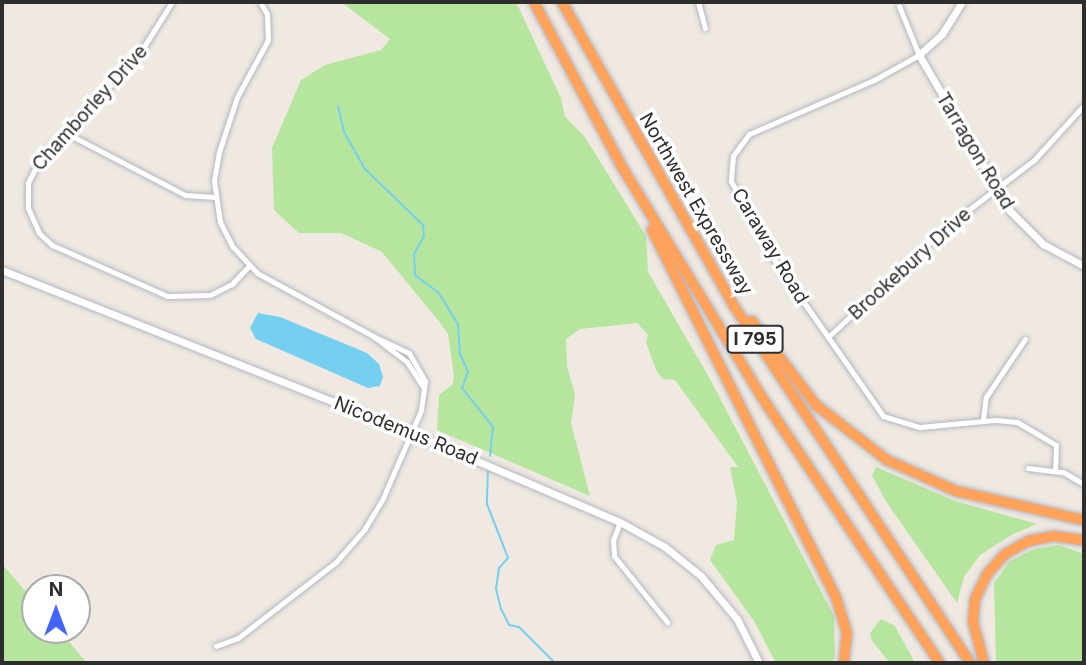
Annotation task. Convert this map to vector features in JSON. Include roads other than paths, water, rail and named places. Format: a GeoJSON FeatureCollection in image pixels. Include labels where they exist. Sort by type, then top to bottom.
{"type":"FeatureCollection","features":[{"type":"Feature","properties":{"kind":"highway","name":"I 795"},"geometry":{"type":"LineString","coordinates":[[534,2],[622,167],[761,396],[940,663]]}},
{"type":"Feature","properties":{"kind":"highway","name":"Northwest Expressway"},"geometry":{"type":"LineString","coordinates":[[562,2],[697,244],[815,435],[970,663]]}},
{"type":"Feature","properties":{"kind":"highway"},"geometry":{"type":"LineString","coordinates":[[622,167],[836,597],[847,633],[844,663]]}},
{"type":"Feature","properties":{"kind":"highway"},"geometry":{"type":"LineString","coordinates":[[697,244],[796,383],[862,444],[910,473],[957,491],[1084,520]]}},
{"type":"Feature","properties":{"kind":"highway"},"geometry":{"type":"LineString","coordinates":[[984,663],[973,622],[975,598],[987,574],[1005,554],[1028,541],[1054,536],[1084,540]]}},
{"type":"Feature","properties":{"kind":"street","name":"Chamborley Drive"},"geometry":{"type":"LineString","coordinates":[[172,2],[148,44],[40,159],[28,183],[30,216],[52,245],[178,299],[221,290],[249,266]]}},
{"type":"Feature","properties":{"kind":"street"},"geometry":{"type":"LineString","coordinates":[[216,646],[238,638],[347,551],[380,504],[412,433],[423,387],[423,372],[414,358],[399,345],[373,336],[249,266],[226,234],[215,197],[216,166],[230,116],[268,40],[267,14],[260,2]]}},
{"type":"Feature","properties":{"kind":"street"},"geometry":{"type":"LineString","coordinates":[[698,2],[705,28]]}},
{"type":"Feature","properties":{"kind":"street","name":"Caraway Road"},"geometry":{"type":"LineString","coordinates":[[962,2],[942,34],[919,55],[874,80],[749,134],[730,163],[731,181],[740,202],[875,408],[893,422],[920,427],[983,420],[1017,422],[1056,445],[1055,470]]}},
{"type":"Feature","properties":{"kind":"street","name":"Tarragon Road"},"geometry":{"type":"LineString","coordinates":[[900,6],[919,55],[995,190],[1030,233],[1055,253],[1084,266]]}},
{"type":"Feature","properties":{"kind":"street","name":"Brookebury Drive"},"geometry":{"type":"LineString","coordinates":[[828,337],[950,224],[1034,160],[1084,106]]}},
{"type":"Feature","properties":{"kind":"street"},"geometry":{"type":"LineString","coordinates":[[66,132],[185,195],[215,197]]}},
{"type":"Feature","properties":{"kind":"street","name":"Nicodemus Road"},"geometry":{"type":"LineString","coordinates":[[2,270],[412,433],[621,522],[665,547],[701,576],[737,619],[759,663]]}},
{"type":"Feature","properties":{"kind":"street"},"geometry":{"type":"LineString","coordinates":[[983,420],[986,397],[1025,339]]}},
{"type":"Feature","properties":{"kind":"street"},"geometry":{"type":"LineString","coordinates":[[1028,468],[1055,470],[1084,484]]}},
{"type":"Feature","properties":{"kind":"street"},"geometry":{"type":"LineString","coordinates":[[621,522],[613,540],[614,556],[667,622]]}},
{"type":"Feature","properties":{"kind":"water"},"geometry":{"type":"Polygon","coordinates":[[[258,313],[280,317],[367,353],[379,364],[383,377],[380,386],[368,388],[256,339],[250,328],[258,313]]]}},
{"type":"Feature","properties":{"kind":"waterway"},"geometry":{"type":"LineString","coordinates":[[338,106],[344,132],[365,169],[423,225],[424,236],[414,254],[415,275],[439,293],[458,325],[460,354],[468,372],[462,388],[493,427],[490,456]]}},
{"type":"Feature","properties":{"kind":"waterway"},"geometry":{"type":"LineString","coordinates":[[488,469],[487,504],[508,558],[499,568],[496,589],[501,609],[509,625],[519,627],[555,663]]}}]}
